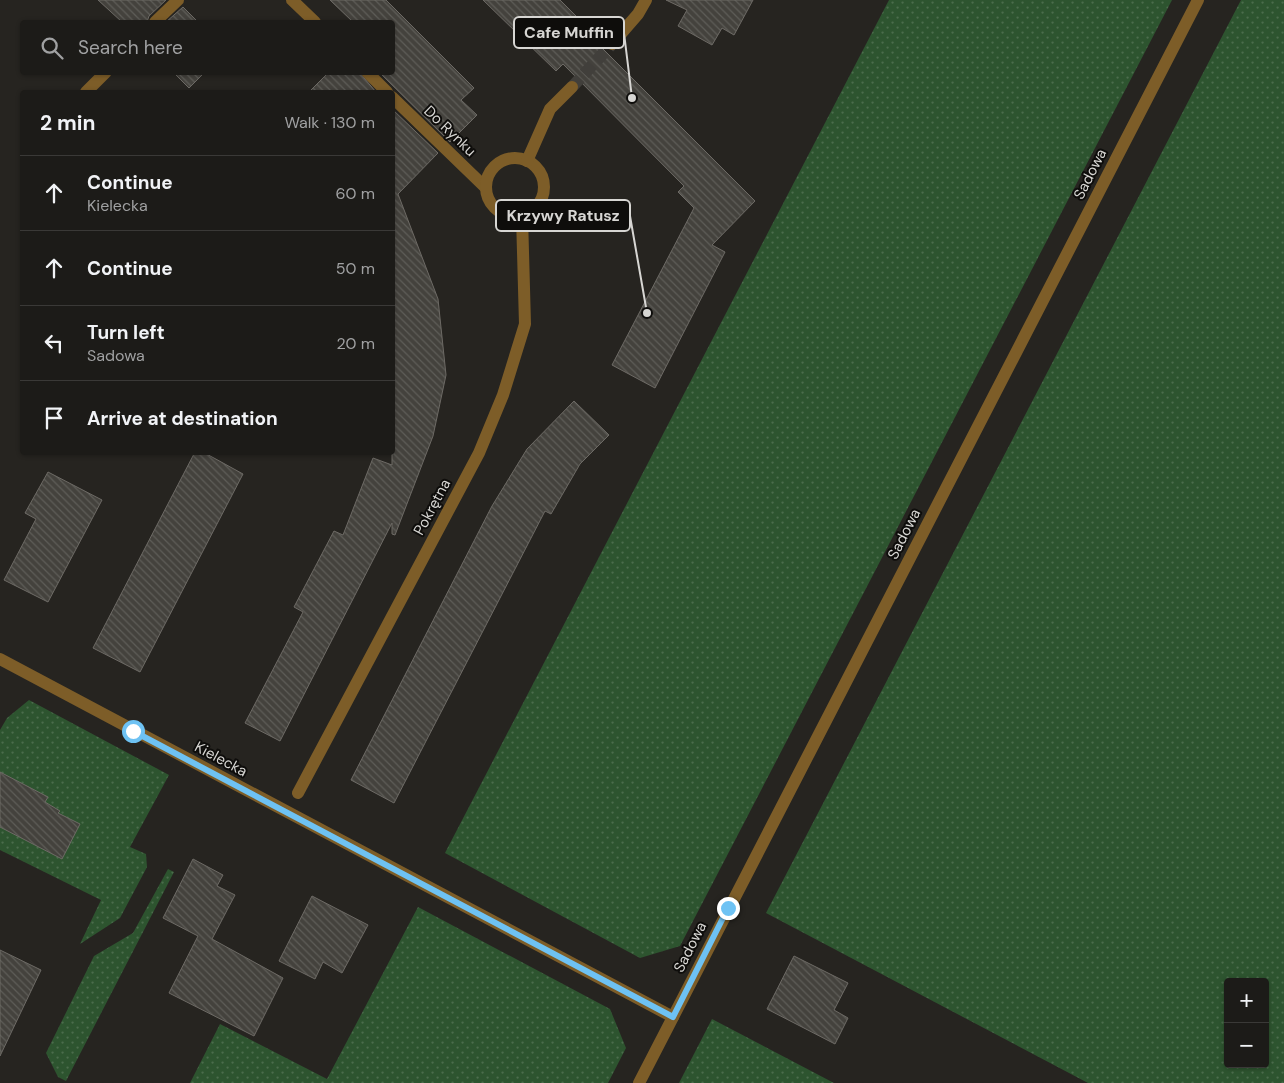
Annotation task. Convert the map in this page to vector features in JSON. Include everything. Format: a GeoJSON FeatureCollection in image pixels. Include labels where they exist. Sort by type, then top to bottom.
{"type":"FeatureCollection","features":[{"type":"Feature","properties":{"kind":"street"},"geometry":{"type":"LineString","coordinates":[[157,20],[178,0]]}},
{"type":"Feature","properties":{"kind":"street"},"geometry":{"type":"LineString","coordinates":[[292,0],[313,20]]}},
{"type":"Feature","properties":{"kind":"street"},"geometry":{"type":"LineString","coordinates":[[612,44],[638,14],[646,0]]}},
{"type":"Feature","properties":{"kind":"street","name":"Sadowa"},"geometry":{"type":"LineString","coordinates":[[639,1083],[1198,0]]}},
{"type":"Feature","properties":{"kind":"street"},"geometry":{"type":"LineString","coordinates":[[88,90],[103,75]]}},
{"type":"Feature","properties":{"kind":"street"},"geometry":{"type":"LineString","coordinates":[[370,75],[385,90]]}},
{"type":"Feature","properties":{"kind":"street"},"geometry":{"type":"LineString","coordinates":[[527,160],[550,108],[572,87]]}},
{"type":"Feature","properties":{"kind":"street","name":"Do Rynku"},"geometry":{"type":"LineString","coordinates":[[395,100],[486,188]]}},
{"type":"Feature","properties":{"kind":"street"},"geometry":{"type":"LineString","coordinates":[[515,158],[527,160],[536,168],[543,181],[543,196],[535,208],[522,216],[507,216],[494,208],[488,199],[486,188],[488,177],[493,168],[503,161],[515,158]]}},
{"type":"Feature","properties":{"kind":"street","name":"Pokrętna"},"geometry":{"type":"LineString","coordinates":[[298,793],[479,453],[503,395],[525,324],[522,216]]}},
{"type":"Feature","properties":{"kind":"street","name":"Kielecka"},"geometry":{"type":"LineString","coordinates":[[0,659],[427,888],[673,1017]]}},
{"type":"Feature","properties":{"kind":"green space"},"geometry":{"type":"Polygon","coordinates":[[[889,0],[1172,0],[680,946],[640,958],[445,853],[889,0]]]}},
{"type":"Feature","properties":{"kind":"green space"},"geometry":{"type":"Polygon","coordinates":[[[1241,0],[1284,0],[1284,1083],[1088,1083],[766,913],[1241,0]]]}},
{"type":"Feature","properties":{"kind":"green space"},"geometry":{"type":"Polygon","coordinates":[[[29,700],[169,775],[130,847],[146,854],[147,867],[120,918],[80,944],[101,900],[0,850],[0,730],[7,718],[29,700]]]}},
{"type":"Feature","properties":{"kind":"green space"},"geometry":{"type":"Polygon","coordinates":[[[168,869],[174,872],[66,1081],[58,1077],[46,1053],[94,956],[133,933],[168,869]]]}},
{"type":"Feature","properties":{"kind":"green space"},"geometry":{"type":"Polygon","coordinates":[[[418,907],[610,1009],[626,1048],[608,1083],[190,1083],[220,1024],[327,1079],[418,907]]]}},
{"type":"Feature","properties":{"kind":"green space"},"geometry":{"type":"Polygon","coordinates":[[[712,1019],[834,1083],[679,1083],[712,1019]]]}},
{"type":"Feature","properties":{"kind":"building"},"geometry":{"type":"Polygon","coordinates":[[[98,0],[166,0],[149,16],[148,20],[120,20],[98,0]]]}},
{"type":"Feature","properties":{"kind":"building"},"geometry":{"type":"Polygon","coordinates":[[[330,0],[386,0],[474,88],[461,100],[477,115],[450,142],[382,75],[395,75],[395,20],[351,20],[330,0]]]}},
{"type":"Feature","properties":{"kind":"building"},"geometry":{"type":"Polygon","coordinates":[[[483,0],[560,0],[594,34],[591,37],[755,201],[712,245],[725,252],[655,388],[612,365],[694,208],[678,192],[684,186],[563,64],[556,71],[483,0]]]}},
{"type":"Feature","properties":{"kind":"building"},"geometry":{"type":"Polygon","coordinates":[[[666,0],[753,0],[734,35],[722,28],[712,45],[678,26],[687,10],[666,0]]]}},
{"type":"Feature","properties":{"kind":"building"},"geometry":{"type":"Polygon","coordinates":[[[183,7],[196,20],[168,20],[183,7]]]}},
{"type":"Feature","properties":{"kind":"building"},"geometry":{"type":"Polygon","coordinates":[[[176,75],[202,75],[189,88],[176,75]]]}},
{"type":"Feature","properties":{"kind":"building"},"geometry":{"type":"Polygon","coordinates":[[[326,75],[362,75],[374,90],[311,90],[326,75]]]}},
{"type":"Feature","properties":{"kind":"building"},"geometry":{"type":"Polygon","coordinates":[[[395,112],[438,153],[398,194],[438,299],[446,375],[433,436],[395,535],[392,534],[392,523],[280,741],[245,723],[303,612],[294,607],[334,531],[343,535],[373,458],[392,465],[392,455],[395,455],[395,112]]]}},
{"type":"Feature","properties":{"kind":"building"},"geometry":{"type":"Polygon","coordinates":[[[574,401],[609,435],[580,464],[551,514],[545,511],[394,803],[351,780],[492,506],[527,449],[574,401]]]}},
{"type":"Feature","properties":{"kind":"building"},"geometry":{"type":"Polygon","coordinates":[[[193,455],[208,455],[243,474],[140,672],[93,648],[193,455]]]}},
{"type":"Feature","properties":{"kind":"building"},"geometry":{"type":"Polygon","coordinates":[[[48,472],[102,500],[48,602],[4,580],[36,519],[25,513],[48,472]]]}},
{"type":"Feature","properties":{"kind":"building"},"geometry":{"type":"Polygon","coordinates":[[[0,772],[48,797],[45,802],[60,811],[58,813],[80,824],[62,859],[0,827],[0,772]]]}},
{"type":"Feature","properties":{"kind":"building"},"geometry":{"type":"Polygon","coordinates":[[[193,859],[223,875],[217,886],[235,895],[212,939],[283,978],[254,1036],[169,993],[198,936],[163,918],[193,859]]]}},
{"type":"Feature","properties":{"kind":"building"},"geometry":{"type":"Polygon","coordinates":[[[312,896],[368,925],[342,973],[323,962],[315,979],[279,961],[312,896]]]}},
{"type":"Feature","properties":{"kind":"building"},"geometry":{"type":"Polygon","coordinates":[[[0,950],[41,970],[0,1056],[0,950]]]}},
{"type":"Feature","properties":{"kind":"building"},"geometry":{"type":"Polygon","coordinates":[[[794,956],[848,983],[834,1010],[848,1018],[835,1044],[767,1009],[794,956]]]}},
{"type":"Feature","properties":{"kind":"tunnel"},"geometry":{"type":"LineString","coordinates":[[572,87],[612,44]]}},
{"type":"Feature","properties":{"kind":"place","name":"Cafe Muffin"},"geometry":{"type":"Point","coordinates":[632,98]}},
{"type":"Feature","properties":{"kind":"place","name":"Krzywy Ratusz"},"geometry":{"type":"Point","coordinates":[647,313]}},
{"type":"Feature","properties":{"kind":"route"},"geometry":{"type":"LineString","coordinates":[[133,731],[673,1017],[728,908]]}}]}
